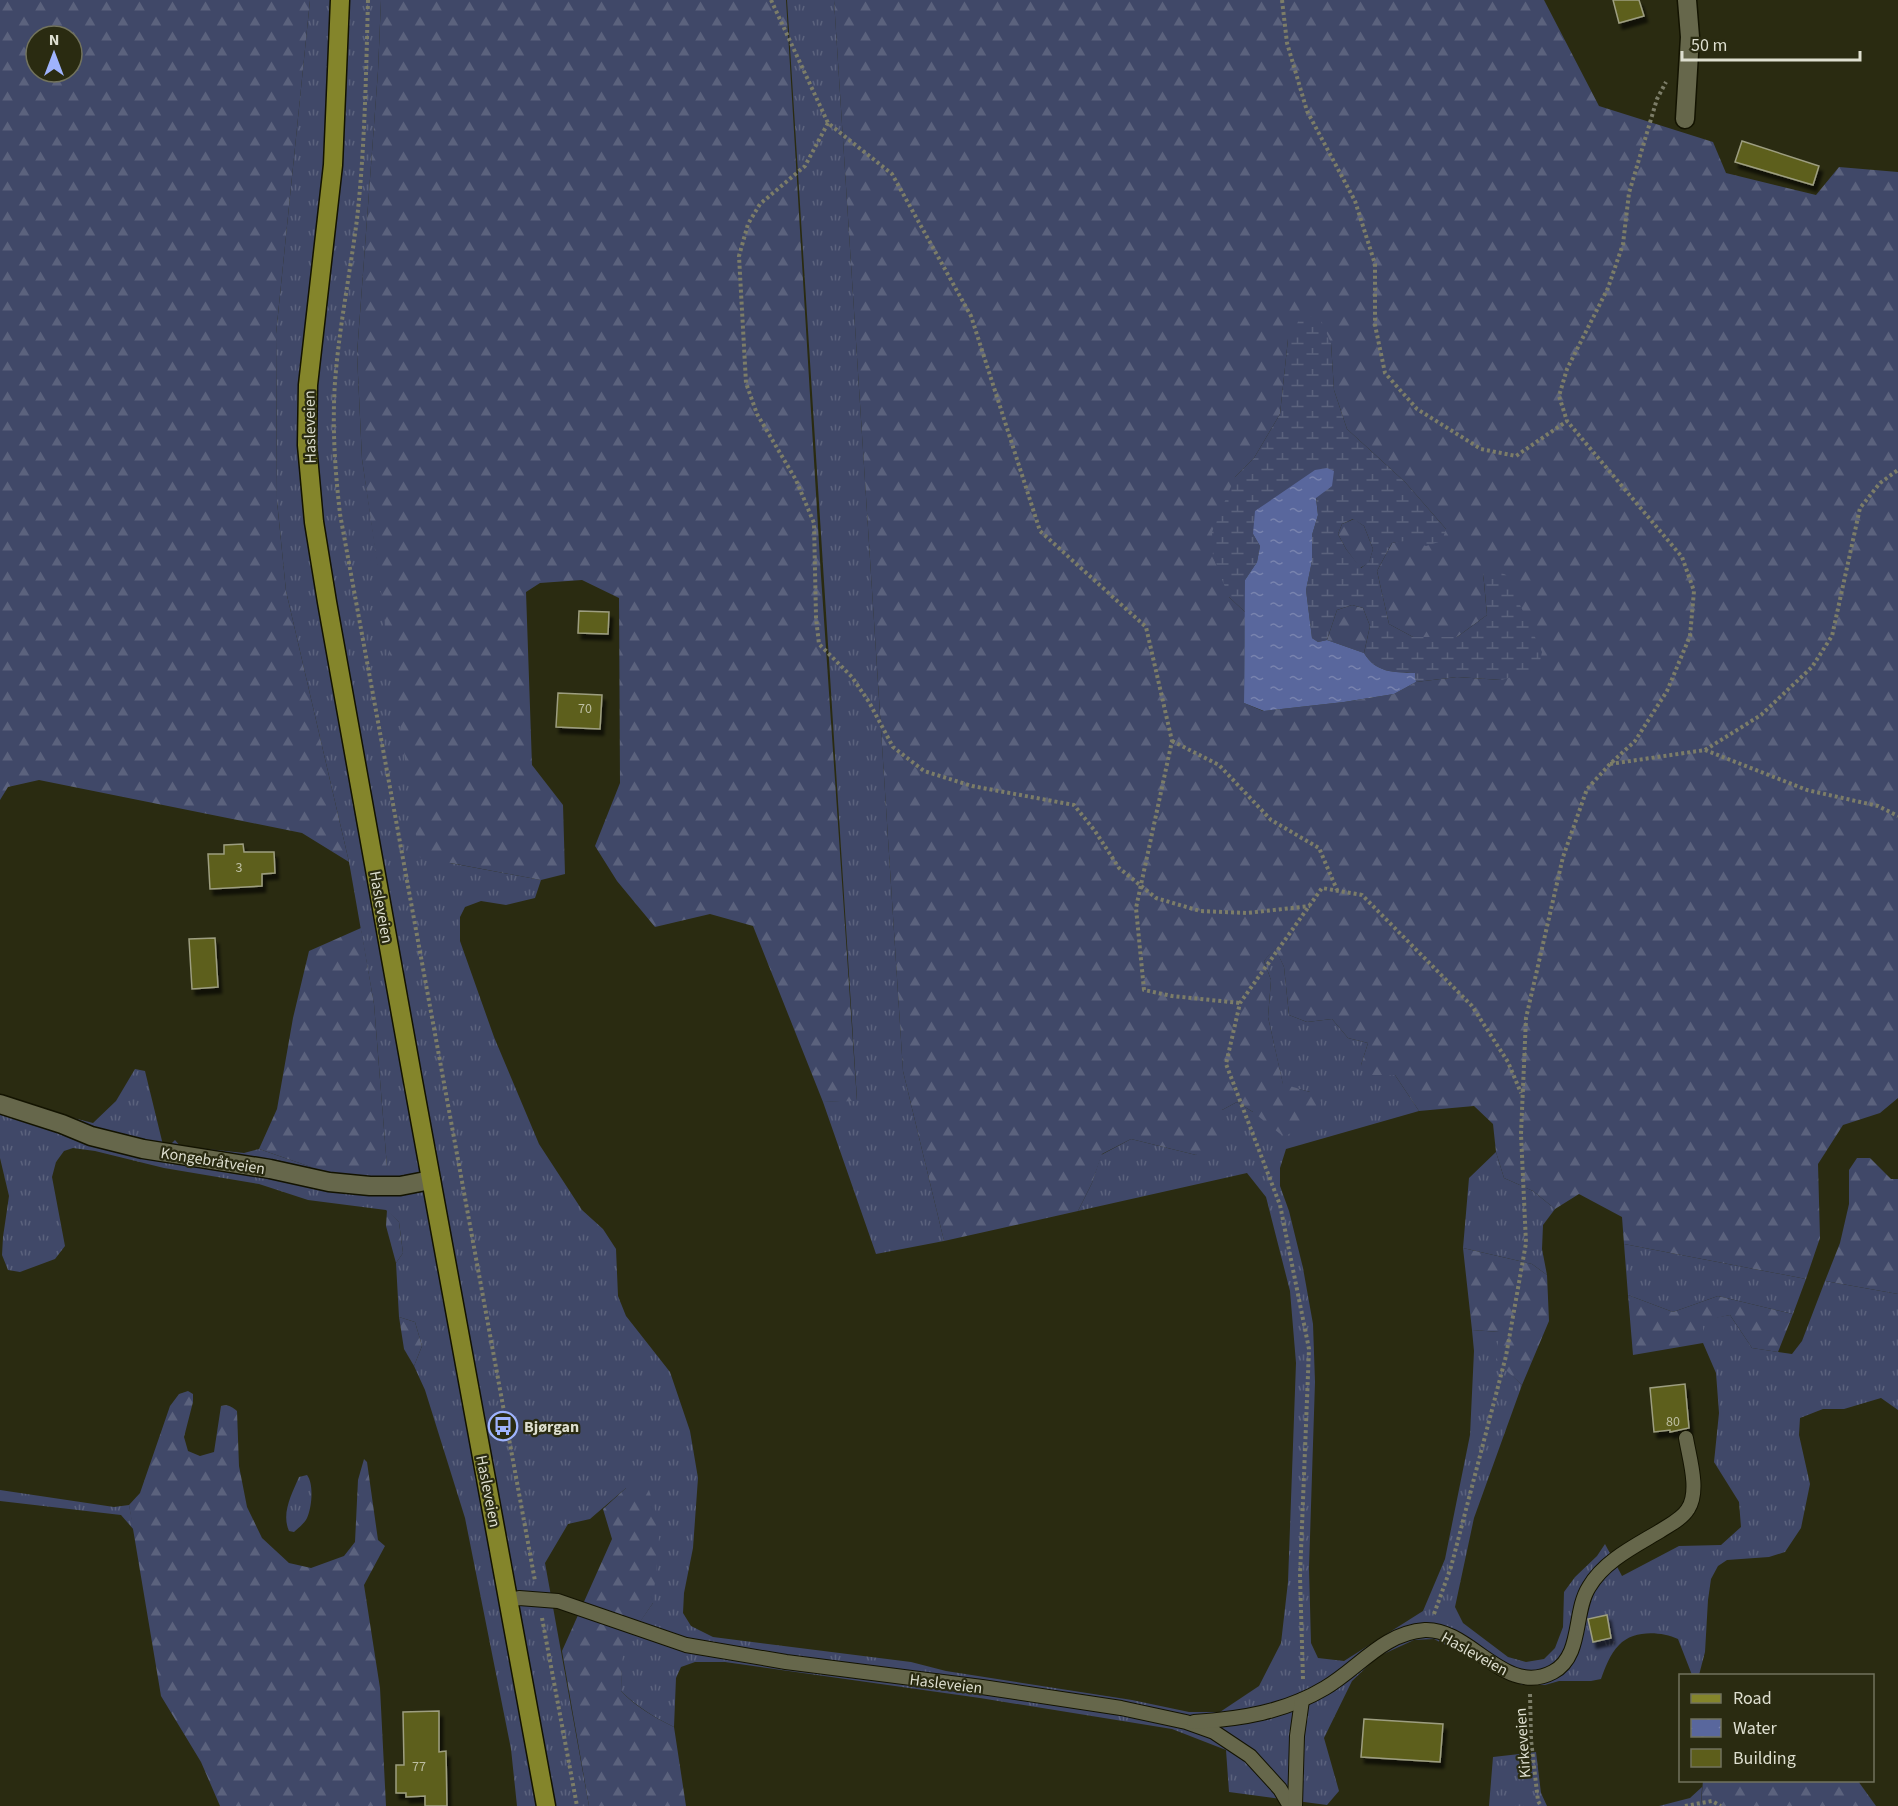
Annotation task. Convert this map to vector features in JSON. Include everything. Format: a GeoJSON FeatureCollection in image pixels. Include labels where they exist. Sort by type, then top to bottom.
{"type":"FeatureCollection","features":[{"type":"Feature","properties":{"kind":"main road","name":"Hasleveien"},"geometry":{"type":"LineString","coordinates":[[340,0],[333,165],[308,385],[310,481],[327,602],[546,1806]]}},
{"type":"Feature","properties":{"kind":"street"},"geometry":{"type":"LineString","coordinates":[[1685,119],[1690,37],[1687,0]]}},
{"type":"Feature","properties":{"kind":"street","name":"Kongebråtveien"},"geometry":{"type":"LineString","coordinates":[[0,1104],[91,1136],[143,1149],[270,1169],[330,1182],[400,1186],[431,1180]]}},
{"type":"Feature","properties":{"kind":"lane","name":"Hasleveien"},"geometry":{"type":"LineString","coordinates":[[1186,1722],[1225,1721],[1261,1714],[1302,1700],[1337,1681],[1381,1644],[1405,1633],[1428,1630],[1446,1634],[1507,1672],[1530,1678],[1554,1672],[1564,1663],[1570,1653],[1582,1601],[1589,1586],[1601,1571],[1628,1550],[1677,1520],[1689,1508],[1694,1479],[1686,1438]]}},
{"type":"Feature","properties":{"kind":"lane","name":"Hasleveien"},"geometry":{"type":"LineString","coordinates":[[510,1600],[519,1598],[558,1601],[686,1645],[786,1662],[1109,1706],[1186,1722],[1214,1732],[1250,1756],[1280,1789],[1290,1806]]}},
{"type":"Feature","properties":{"kind":"lane"},"geometry":{"type":"LineString","coordinates":[[1294,1806],[1297,1736],[1302,1700]]}},
{"type":"Feature","properties":{"kind":"path"},"geometry":{"type":"LineString","coordinates":[[368,0],[357,219],[336,381],[335,468],[343,526],[577,1806]]}},
{"type":"Feature","properties":{"kind":"path"},"geometry":{"type":"LineString","coordinates":[[771,0],[828,123],[892,174],[970,316],[1040,531],[1146,627],[1172,741],[1136,908],[1144,990],[1172,996],[1240,1003]]}},
{"type":"Feature","properties":{"kind":"path"},"geometry":{"type":"LineString","coordinates":[[1282,0],[1287,43],[1307,111],[1355,201],[1375,264],[1375,325],[1385,373],[1417,409],[1481,449],[1516,456],[1567,421]]}},
{"type":"Feature","properties":{"kind":"path"},"geometry":{"type":"LineString","coordinates":[[1428,1630],[1451,1567],[1506,1356],[1526,1243],[1521,1134],[1526,1018],[1563,857],[1587,789],[1635,741],[1667,691],[1690,636],[1694,591],[1682,557],[1567,421],[1559,396],[1566,369],[1608,288],[1623,244],[1629,192],[1657,99],[1668,78]]}},
{"type":"Feature","properties":{"kind":"path"},"geometry":{"type":"LineString","coordinates":[[828,123],[805,165],[760,204],[748,224],[739,256],[746,383],[757,414],[796,480],[814,523],[816,618],[819,644],[852,677],[869,702],[893,747],[916,765],[924,771],[972,786],[1074,805],[1095,831],[1119,868],[1156,898],[1200,911],[1247,913],[1310,906]]}},
{"type":"Feature","properties":{"kind":"path"},"geometry":{"type":"LineString","coordinates":[[1610,764],[1705,750],[1761,715],[1812,667],[1832,636],[1860,508],[1880,483],[1898,470]]}},
{"type":"Feature","properties":{"kind":"path"},"geometry":{"type":"LineString","coordinates":[[1172,741],[1219,765],[1270,820],[1319,848],[1336,890]]}},
{"type":"Feature","properties":{"kind":"path"},"geometry":{"type":"LineString","coordinates":[[1705,750],[1807,790],[1878,806],[1898,816]]}},
{"type":"Feature","properties":{"kind":"path"},"geometry":{"type":"LineString","coordinates":[[1302,1700],[1304,1677],[1300,1576],[1309,1349],[1280,1205],[1227,1064],[1240,1003],[1322,888],[1362,895],[1472,1006],[1508,1062],[1523,1097]]}},
{"type":"Feature","properties":{"kind":"path","name":"Kirkeveien"},"geometry":{"type":"LineString","coordinates":[[1530,1678],[1531,1740],[1540,1806]]}},
{"type":"Feature","properties":{"kind":"path"},"geometry":{"type":"LineString","coordinates":[[1685,1806],[1712,1801],[1721,1806]]}},
{"type":"Feature","properties":{"kind":"green space"},"geometry":{"type":"Polygon","coordinates":[[[0,0],[310,0],[276,334],[277,501],[286,591],[349,862],[302,833],[39,780],[8,787],[0,800],[0,0]]]}},
{"type":"Feature","properties":{"kind":"green space"},"geometry":{"type":"Polygon","coordinates":[[[310,0],[381,0],[378,71],[357,354],[362,459],[386,619],[450,863],[541,880],[535,898],[506,905],[481,901],[465,907],[460,917],[460,941],[494,1037],[539,1144],[582,1210],[603,1229],[616,1249],[618,1296],[626,1316],[670,1372],[690,1431],[698,1478],[693,1548],[684,1593],[683,1613],[691,1626],[713,1637],[911,1662],[946,1671],[1132,1700],[1189,1712],[1220,1712],[1259,1686],[1281,1643],[1288,1582],[1296,1363],[1290,1291],[1266,1197],[1247,1173],[1078,1211],[1092,1183],[1101,1155],[1131,1139],[1196,1155],[1222,1110],[1237,1102],[1253,1112],[1310,1092],[1283,1085],[1268,1017],[1271,980],[1264,961],[1275,947],[1284,967],[1289,1015],[1307,1022],[1332,1019],[1348,1038],[1368,1043],[1361,1065],[1395,1075],[1419,1111],[1286,1149],[1280,1168],[1280,1186],[1289,1211],[1303,1268],[1313,1324],[1315,1382],[1309,1568],[1311,1643],[1318,1658],[1344,1661],[1423,1611],[1445,1559],[1470,1435],[1474,1351],[1472,1330],[1500,1332],[1497,1361],[1522,1385],[1474,1518],[1455,1607],[1463,1623],[1508,1657],[1526,1662],[1544,1659],[1555,1648],[1563,1627],[1564,1592],[1605,1544],[1622,1576],[1679,1546],[1721,1545],[1741,1527],[1739,1502],[1714,1462],[1719,1413],[1716,1373],[1703,1343],[1702,1320],[1730,1315],[1752,1348],[1792,1354],[1802,1341],[1825,1281],[1898,1294],[1898,1410],[1881,1398],[1844,1409],[1823,1409],[1800,1418],[1799,1435],[1810,1484],[1801,1528],[1785,1552],[1769,1557],[1727,1560],[1718,1566],[1711,1579],[1705,1652],[1699,1674],[1692,1674],[1678,1639],[1655,1633],[1639,1634],[1619,1645],[1610,1657],[1601,1679],[1559,1681],[1545,1685],[1522,1685],[1434,1639],[1414,1640],[1377,1657],[1352,1681],[1324,1738],[1339,1791],[1327,1805],[1229,1792],[1226,1750],[1172,1729],[980,1698],[725,1662],[695,1662],[681,1667],[676,1678],[674,1727],[646,1711],[621,1691],[622,1647],[653,1603],[626,1488],[590,1519],[568,1524],[545,1563],[589,1806],[517,1806],[511,1749],[465,1518],[425,1390],[414,1366],[422,1346],[415,1322],[399,1317],[396,1263],[403,1253],[399,1222],[386,1210],[308,1200],[259,1184],[164,1168],[73,1148],[64,1151],[56,1162],[52,1177],[65,1246],[55,1259],[20,1272],[8,1270],[2,1255],[9,1196],[0,1158],[0,1095],[46,1111],[93,1123],[116,1101],[135,1069],[145,1071],[163,1145],[171,1144],[175,1140],[180,1146],[244,1153],[259,1149],[311,1167],[387,1167],[374,1004],[349,862],[286,591],[277,501],[276,334],[310,0]]]}},
{"type":"Feature","properties":{"kind":"green space"},"geometry":{"type":"Polygon","coordinates":[[[381,0],[786,0],[821,576],[857,1101],[823,1102],[753,926],[710,914],[655,927],[617,881],[595,846],[620,783],[619,598],[582,580],[540,583],[526,592],[532,765],[563,805],[565,874],[541,880],[419,857],[362,459],[357,354],[378,71],[381,0]]]}},
{"type":"Feature","properties":{"kind":"green space"},"geometry":{"type":"Polygon","coordinates":[[[787,0],[834,0],[903,1071],[944,1241],[876,1254],[823,1102],[857,1100],[787,0]]]}},
{"type":"Feature","properties":{"kind":"green space"},"geometry":{"type":"Polygon","coordinates":[[[834,0],[1544,0],[1599,106],[1713,142],[1726,173],[1816,195],[1839,167],[1898,172],[1898,1098],[1880,1113],[1843,1125],[1818,1164],[1820,1238],[1806,1279],[1624,1244],[1622,1217],[1579,1194],[1555,1209],[1533,1191],[1504,1178],[1496,1152],[1493,1124],[1474,1106],[1419,1111],[1395,1075],[1368,1075],[1361,1065],[1368,1043],[1348,1038],[1332,1019],[1307,1022],[1289,1015],[1284,967],[1275,948],[1264,961],[1271,980],[1268,1017],[1283,1084],[1310,1092],[1321,1102],[1320,1116],[1284,1137],[1237,1102],[1222,1110],[1225,1137],[1196,1155],[1131,1139],[1102,1154],[1092,1183],[1078,1211],[944,1241],[903,1071],[834,0]],[[1288,339],[1280,414],[1254,458],[1235,477],[1229,597],[1245,612],[1244,703],[1263,711],[1394,694],[1416,682],[1457,677],[1501,680],[1483,572],[1487,615],[1457,637],[1413,637],[1389,624],[1377,571],[1392,543],[1446,529],[1405,482],[1347,429],[1334,390],[1331,343],[1288,339]]]}},
{"type":"Feature","properties":{"kind":"green space"},"geometry":{"type":"Polygon","coordinates":[[[1302,315],[1320,318],[1331,343],[1334,390],[1347,429],[1405,482],[1446,529],[1442,541],[1426,546],[1410,540],[1392,543],[1377,571],[1389,624],[1413,637],[1457,637],[1487,615],[1483,571],[1493,568],[1506,575],[1542,652],[1538,670],[1501,680],[1457,677],[1416,682],[1415,673],[1386,670],[1369,660],[1364,653],[1370,626],[1363,608],[1352,605],[1337,610],[1327,640],[1318,642],[1312,638],[1306,590],[1312,561],[1312,535],[1318,515],[1316,497],[1253,534],[1260,546],[1257,562],[1245,580],[1245,612],[1229,597],[1213,557],[1212,532],[1235,477],[1254,458],[1280,414],[1288,339],[1302,315]],[[1353,519],[1342,524],[1338,534],[1361,568],[1369,562],[1373,549],[1364,526],[1353,519]]]}},
{"type":"Feature","properties":{"kind":"green space"},"geometry":{"type":"Polygon","coordinates":[[[1354,519],[1364,526],[1373,549],[1369,563],[1360,568],[1338,534],[1342,524],[1354,519]]]}},
{"type":"Feature","properties":{"kind":"green space"},"geometry":{"type":"Polygon","coordinates":[[[1352,605],[1363,608],[1370,626],[1364,653],[1327,640],[1337,610],[1352,605]]]}},
{"type":"Feature","properties":{"kind":"green space"},"geometry":{"type":"Polygon","coordinates":[[[361,928],[374,1004],[387,1167],[311,1167],[259,1149],[277,1109],[293,1018],[309,951],[361,928]]]}},
{"type":"Feature","properties":{"kind":"green space"},"geometry":{"type":"Polygon","coordinates":[[[1496,1152],[1504,1178],[1533,1191],[1555,1209],[1543,1225],[1542,1249],[1547,1275],[1532,1264],[1463,1248],[1469,1178],[1496,1152]]]}},
{"type":"Feature","properties":{"kind":"green space"},"geometry":{"type":"Polygon","coordinates":[[[1857,1158],[1870,1158],[1891,1179],[1898,1179],[1898,1294],[1825,1281],[1840,1243],[1849,1204],[1849,1170],[1857,1158]]]}},
{"type":"Feature","properties":{"kind":"green space"},"geometry":{"type":"Polygon","coordinates":[[[387,1210],[399,1222],[403,1253],[396,1263],[386,1226],[387,1210]]]}},
{"type":"Feature","properties":{"kind":"green space"},"geometry":{"type":"Polygon","coordinates":[[[1624,1244],[1806,1279],[1793,1314],[1718,1296],[1673,1312],[1628,1295],[1624,1244]]]}},
{"type":"Feature","properties":{"kind":"green space"},"geometry":{"type":"Polygon","coordinates":[[[1463,1248],[1532,1264],[1547,1275],[1549,1321],[1522,1385],[1496,1361],[1499,1332],[1472,1330],[1463,1248]]]}},
{"type":"Feature","properties":{"kind":"green space"},"geometry":{"type":"Polygon","coordinates":[[[1628,1295],[1673,1312],[1718,1296],[1793,1314],[1778,1352],[1752,1348],[1730,1315],[1703,1321],[1703,1343],[1633,1355],[1628,1295]]]}},
{"type":"Feature","properties":{"kind":"green space"},"geometry":{"type":"Polygon","coordinates":[[[399,1317],[415,1322],[422,1346],[414,1366],[404,1349],[399,1317]]]}},
{"type":"Feature","properties":{"kind":"green space"},"geometry":{"type":"Polygon","coordinates":[[[188,1391],[193,1394],[193,1402],[184,1437],[188,1451],[200,1456],[214,1452],[221,1406],[230,1406],[237,1411],[239,1466],[247,1507],[262,1538],[289,1563],[311,1568],[344,1556],[355,1542],[358,1480],[364,1459],[367,1462],[378,1540],[385,1546],[364,1585],[380,1688],[386,1806],[220,1806],[201,1762],[161,1696],[129,1505],[140,1493],[170,1406],[179,1394],[188,1391]]]}},
{"type":"Feature","properties":{"kind":"green space"},"geometry":{"type":"Polygon","coordinates":[[[307,1475],[311,1490],[309,1513],[305,1522],[294,1532],[289,1531],[286,1517],[288,1504],[299,1477],[307,1475]]]}},
{"type":"Feature","properties":{"kind":"green space"},"geometry":{"type":"Polygon","coordinates":[[[626,1488],[649,1490],[660,1527],[653,1603],[623,1647],[621,1691],[646,1711],[674,1727],[686,1806],[589,1806],[562,1651],[612,1539],[603,1509],[626,1488]]]}},
{"type":"Feature","properties":{"kind":"green space"},"geometry":{"type":"Polygon","coordinates":[[[0,1490],[114,1507],[129,1505],[134,1530],[121,1515],[0,1501],[0,1490]]]}},
{"type":"Feature","properties":{"kind":"green space"},"geometry":{"type":"Polygon","coordinates":[[[1536,1752],[1541,1793],[1547,1806],[1489,1806],[1493,1757],[1536,1752]]]}},
{"type":"Feature","properties":{"kind":"green space"},"geometry":{"type":"Polygon","coordinates":[[[1703,1782],[1859,1782],[1876,1806],[1701,1806],[1703,1782]]]}},
{"type":"Feature","properties":{"kind":"green space"},"geometry":{"type":"Polygon","coordinates":[[[1702,1787],[1701,1806],[1659,1806],[1690,1798],[1702,1787]]]}},
{"type":"Feature","properties":{"kind":"water"},"geometry":{"type":"Polygon","coordinates":[[[1327,468],[1334,471],[1332,486],[1316,498],[1318,515],[1312,535],[1312,561],[1306,590],[1312,638],[1318,642],[1327,640],[1364,653],[1380,668],[1415,673],[1416,682],[1394,694],[1264,711],[1244,703],[1245,580],[1257,562],[1260,546],[1253,534],[1255,511],[1315,470],[1327,468]]]}},
{"type":"Feature","properties":{"kind":"building"},"geometry":{"type":"Polygon","coordinates":[[[1613,0],[1639,0],[1644,16],[1619,23],[1613,0]]]}},
{"type":"Feature","properties":{"kind":"building"},"geometry":{"type":"Polygon","coordinates":[[[1742,141],[1819,166],[1813,185],[1735,162],[1742,141]]]}},
{"type":"Feature","properties":{"kind":"building"},"geometry":{"type":"Polygon","coordinates":[[[579,611],[609,612],[608,634],[578,633],[579,611]]]}},
{"type":"Feature","properties":{"kind":"building"},"geometry":{"type":"Polygon","coordinates":[[[558,693],[602,695],[600,729],[556,727],[558,693]]]}},
{"type":"Feature","properties":{"kind":"building"},"geometry":{"type":"Polygon","coordinates":[[[243,844],[244,852],[274,852],[275,873],[262,874],[262,886],[210,889],[208,854],[224,854],[224,845],[243,844]]]}},
{"type":"Feature","properties":{"kind":"building"},"geometry":{"type":"Polygon","coordinates":[[[215,938],[218,987],[192,989],[189,939],[215,938]]]}},
{"type":"Feature","properties":{"kind":"building"},"geometry":{"type":"Polygon","coordinates":[[[1685,1384],[1689,1428],[1670,1432],[1670,1430],[1654,1432],[1650,1388],[1685,1384]]]}},
{"type":"Feature","properties":{"kind":"building"},"geometry":{"type":"Polygon","coordinates":[[[1607,1615],[1611,1638],[1593,1642],[1588,1619],[1607,1615]]]}},
{"type":"Feature","properties":{"kind":"building"},"geometry":{"type":"Polygon","coordinates":[[[439,1711],[439,1752],[446,1751],[447,1806],[425,1806],[425,1796],[406,1797],[406,1793],[396,1793],[396,1765],[404,1765],[403,1712],[439,1711]]]}},
{"type":"Feature","properties":{"kind":"building"},"geometry":{"type":"Polygon","coordinates":[[[1364,1719],[1443,1724],[1440,1762],[1361,1757],[1364,1719]]]}},
{"type":"Feature","properties":{"kind":"place","name":"Bjørgan"},"geometry":{"type":"Point","coordinates":[503,1426]}}]}
